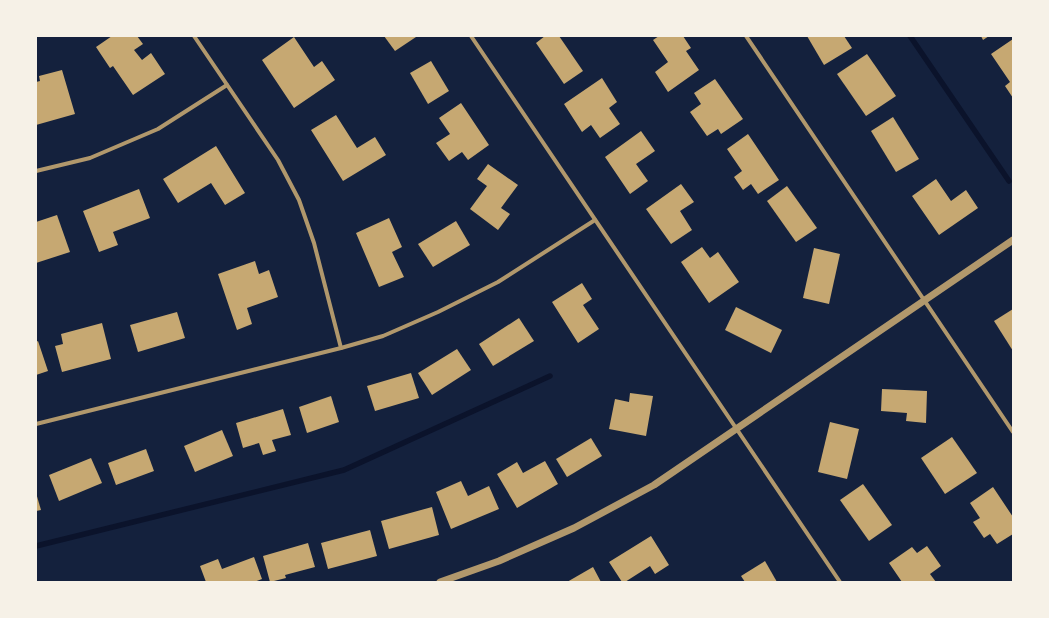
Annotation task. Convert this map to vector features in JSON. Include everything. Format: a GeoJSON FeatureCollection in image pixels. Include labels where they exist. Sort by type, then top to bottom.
{"type":"FeatureCollection","features":[{"type":"Feature","properties":{"kind":"street"},"geometry":{"type":"LineString","coordinates":[[194,36],[278,160],[299,200],[314,243],[341,348]]}},
{"type":"Feature","properties":{"kind":"street"},"geometry":{"type":"LineString","coordinates":[[470,36],[840,582]]}},
{"type":"Feature","properties":{"kind":"street"},"geometry":{"type":"LineString","coordinates":[[746,36],[1013,432]]}},
{"type":"Feature","properties":{"kind":"street"},"geometry":{"type":"LineString","coordinates":[[36,172],[90,158],[158,128],[227,85]]}},
{"type":"Feature","properties":{"kind":"street"},"geometry":{"type":"LineString","coordinates":[[36,424],[341,348],[383,336],[498,282],[595,220]]}},
{"type":"Feature","properties":{"kind":"street"},"geometry":{"type":"LineString","coordinates":[[440,582],[499,561],[574,528],[654,485],[1013,240]]}},
{"type":"Feature","properties":{"kind":"building"},"geometry":{"type":"Polygon","coordinates":[[[112,36],[137,36],[143,44],[134,50],[142,60],[151,53],[165,74],[133,95],[113,66],[110,68],[96,47],[112,36]]]}},
{"type":"Feature","properties":{"kind":"building"},"geometry":{"type":"Polygon","coordinates":[[[384,36],[415,36],[416,37],[395,51],[384,36]]]}},
{"type":"Feature","properties":{"kind":"building"},"geometry":{"type":"Polygon","coordinates":[[[545,36],[559,36],[583,71],[564,84],[536,43],[545,36]]]}},
{"type":"Feature","properties":{"kind":"building"},"geometry":{"type":"Polygon","coordinates":[[[659,36],[683,36],[691,48],[686,51],[699,70],[668,92],[655,72],[668,62],[653,40],[659,36]]]}},
{"type":"Feature","properties":{"kind":"building"},"geometry":{"type":"Polygon","coordinates":[[[807,36],[844,36],[852,48],[824,65],[807,36]]]}},
{"type":"Feature","properties":{"kind":"building"},"geometry":{"type":"Polygon","coordinates":[[[981,36],[989,36],[983,40],[981,36]]]}},
{"type":"Feature","properties":{"kind":"building"},"geometry":{"type":"Polygon","coordinates":[[[294,37],[314,67],[322,61],[335,80],[294,108],[262,60],[294,37]]]}},
{"type":"Feature","properties":{"kind":"building"},"geometry":{"type":"Polygon","coordinates":[[[1013,39],[1013,98],[1005,86],[1010,82],[991,54],[1013,39]]]}},
{"type":"Feature","properties":{"kind":"building"},"geometry":{"type":"Polygon","coordinates":[[[867,54],[896,96],[866,116],[837,74],[867,54]]]}},
{"type":"Feature","properties":{"kind":"building"},"geometry":{"type":"Polygon","coordinates":[[[431,61],[449,91],[428,104],[410,73],[431,61]]]}},
{"type":"Feature","properties":{"kind":"building"},"geometry":{"type":"Polygon","coordinates":[[[62,70],[75,114],[36,125],[36,82],[40,81],[39,76],[62,70]]]}},
{"type":"Feature","properties":{"kind":"building"},"geometry":{"type":"Polygon","coordinates":[[[602,78],[617,102],[609,108],[620,124],[600,138],[591,125],[582,132],[564,104],[602,78]]]}},
{"type":"Feature","properties":{"kind":"building"},"geometry":{"type":"Polygon","coordinates":[[[715,79],[743,119],[721,134],[718,129],[707,136],[690,112],[701,104],[694,93],[715,79]]]}},
{"type":"Feature","properties":{"kind":"building"},"geometry":{"type":"Polygon","coordinates":[[[461,103],[489,145],[468,160],[462,152],[449,161],[436,143],[450,134],[439,118],[461,103]]]}},
{"type":"Feature","properties":{"kind":"building"},"geometry":{"type":"Polygon","coordinates":[[[336,115],[357,148],[375,137],[386,155],[343,181],[311,130],[336,115]]]}},
{"type":"Feature","properties":{"kind":"building"},"geometry":{"type":"Polygon","coordinates":[[[893,117],[919,159],[896,172],[871,131],[893,117]]]}},
{"type":"Feature","properties":{"kind":"building"},"geometry":{"type":"Polygon","coordinates":[[[641,131],[655,151],[636,164],[648,181],[630,194],[605,157],[641,131]]]}},
{"type":"Feature","properties":{"kind":"building"},"geometry":{"type":"Polygon","coordinates":[[[748,134],[779,180],[758,194],[751,184],[743,190],[734,177],[742,171],[727,149],[748,134]]]}},
{"type":"Feature","properties":{"kind":"building"},"geometry":{"type":"Polygon","coordinates":[[[216,146],[245,193],[225,205],[211,183],[178,203],[163,179],[216,146]]]}},
{"type":"Feature","properties":{"kind":"building"},"geometry":{"type":"Polygon","coordinates":[[[488,164],[518,185],[501,208],[510,214],[498,230],[470,209],[487,186],[477,179],[488,164]]]}},
{"type":"Feature","properties":{"kind":"building"},"geometry":{"type":"Polygon","coordinates":[[[936,179],[951,201],[966,190],[978,208],[939,235],[912,196],[936,179]]]}},
{"type":"Feature","properties":{"kind":"building"},"geometry":{"type":"Polygon","coordinates":[[[681,184],[694,202],[680,211],[692,230],[671,244],[646,209],[681,184]]]}},
{"type":"Feature","properties":{"kind":"building"},"geometry":{"type":"Polygon","coordinates":[[[787,186],[817,228],[796,242],[767,201],[787,186]]]}},
{"type":"Feature","properties":{"kind":"building"},"geometry":{"type":"Polygon","coordinates":[[[139,189],[150,218],[113,232],[118,245],[99,252],[83,211],[139,189]]]}},
{"type":"Feature","properties":{"kind":"building"},"geometry":{"type":"Polygon","coordinates":[[[57,215],[70,252],[36,263],[36,222],[57,215]]]}},
{"type":"Feature","properties":{"kind":"building"},"geometry":{"type":"Polygon","coordinates":[[[389,218],[402,247],[392,252],[404,277],[379,287],[356,233],[389,218]]]}},
{"type":"Feature","properties":{"kind":"building"},"geometry":{"type":"Polygon","coordinates":[[[456,221],[470,245],[433,267],[418,244],[456,221]]]}},
{"type":"Feature","properties":{"kind":"building"},"geometry":{"type":"Polygon","coordinates":[[[702,247],[710,258],[718,252],[739,282],[709,303],[681,262],[702,247]]]}},
{"type":"Feature","properties":{"kind":"building"},"geometry":{"type":"Polygon","coordinates":[[[814,248],[840,254],[829,304],[803,298],[814,248]]]}},
{"type":"Feature","properties":{"kind":"building"},"geometry":{"type":"Polygon","coordinates":[[[255,261],[259,274],[269,270],[278,297],[247,308],[252,324],[237,330],[218,274],[255,261]]]}},
{"type":"Feature","properties":{"kind":"building"},"geometry":{"type":"Polygon","coordinates":[[[582,283],[592,299],[583,305],[599,329],[578,343],[552,302],[582,283]]]}},
{"type":"Feature","properties":{"kind":"building"},"geometry":{"type":"Polygon","coordinates":[[[736,307],[782,330],[771,353],[725,330],[736,307]]]}},
{"type":"Feature","properties":{"kind":"building"},"geometry":{"type":"Polygon","coordinates":[[[1013,309],[1013,351],[994,321],[1013,309]]]}},
{"type":"Feature","properties":{"kind":"building"},"geometry":{"type":"Polygon","coordinates":[[[177,312],[185,338],[138,352],[130,325],[177,312]]]}},
{"type":"Feature","properties":{"kind":"building"},"geometry":{"type":"Polygon","coordinates":[[[519,318],[534,341],[493,366],[479,344],[519,318]]]}},
{"type":"Feature","properties":{"kind":"building"},"geometry":{"type":"Polygon","coordinates":[[[102,323],[111,359],[62,372],[55,346],[63,344],[61,334],[102,323]]]}},
{"type":"Feature","properties":{"kind":"building"},"geometry":{"type":"Polygon","coordinates":[[[38,341],[48,371],[36,375],[36,342],[38,341]]]}},
{"type":"Feature","properties":{"kind":"building"},"geometry":{"type":"Polygon","coordinates":[[[457,349],[471,370],[432,395],[418,373],[457,349]]]}},
{"type":"Feature","properties":{"kind":"building"},"geometry":{"type":"Polygon","coordinates":[[[411,373],[419,398],[375,411],[367,386],[411,373]]]}},
{"type":"Feature","properties":{"kind":"building"},"geometry":{"type":"Polygon","coordinates":[[[882,389],[927,391],[926,423],[906,421],[907,413],[881,411],[882,389]]]}},
{"type":"Feature","properties":{"kind":"building"},"geometry":{"type":"Polygon","coordinates":[[[630,393],[653,396],[646,436],[609,429],[615,399],[629,402],[630,393]]]}},
{"type":"Feature","properties":{"kind":"building"},"geometry":{"type":"Polygon","coordinates":[[[331,396],[339,422],[307,433],[299,407],[331,396]]]}},
{"type":"Feature","properties":{"kind":"building"},"geometry":{"type":"Polygon","coordinates":[[[283,409],[291,435],[272,440],[276,451],[263,455],[259,443],[243,448],[236,423],[283,409]]]}},
{"type":"Feature","properties":{"kind":"building"},"geometry":{"type":"Polygon","coordinates":[[[830,422],[859,429],[847,479],[818,472],[830,422]]]}},
{"type":"Feature","properties":{"kind":"building"},"geometry":{"type":"Polygon","coordinates":[[[222,430],[233,456],[195,472],[184,446],[222,430]]]}},
{"type":"Feature","properties":{"kind":"building"},"geometry":{"type":"Polygon","coordinates":[[[952,437],[977,473],[945,494],[921,458],[952,437]]]}},
{"type":"Feature","properties":{"kind":"building"},"geometry":{"type":"Polygon","coordinates":[[[591,438],[602,456],[567,477],[556,459],[591,438]]]}},
{"type":"Feature","properties":{"kind":"building"},"geometry":{"type":"Polygon","coordinates":[[[146,449],[154,471],[116,485],[108,463],[146,449]]]}},
{"type":"Feature","properties":{"kind":"building"},"geometry":{"type":"Polygon","coordinates":[[[91,458],[102,483],[59,501],[49,475],[91,458]]]}},
{"type":"Feature","properties":{"kind":"building"},"geometry":{"type":"Polygon","coordinates":[[[545,461],[558,484],[517,508],[497,474],[517,462],[523,473],[545,461]]]}},
{"type":"Feature","properties":{"kind":"building"},"geometry":{"type":"Polygon","coordinates":[[[461,481],[468,496],[489,486],[499,509],[451,529],[436,492],[461,481]]]}},
{"type":"Feature","properties":{"kind":"building"},"geometry":{"type":"Polygon","coordinates":[[[863,484],[892,525],[869,541],[840,500],[863,484]]]}},
{"type":"Feature","properties":{"kind":"building"},"geometry":{"type":"Polygon","coordinates":[[[993,487],[1013,517],[1013,534],[997,544],[990,534],[984,538],[973,522],[980,518],[970,503],[993,487]]]}},
{"type":"Feature","properties":{"kind":"building"},"geometry":{"type":"Polygon","coordinates":[[[36,493],[41,510],[36,511],[36,493]]]}},
{"type":"Feature","properties":{"kind":"building"},"geometry":{"type":"Polygon","coordinates":[[[432,507],[439,535],[389,549],[381,521],[432,507]]]}},
{"type":"Feature","properties":{"kind":"building"},"geometry":{"type":"Polygon","coordinates":[[[370,530],[377,556],[328,569],[321,543],[370,530]]]}},
{"type":"Feature","properties":{"kind":"building"},"geometry":{"type":"Polygon","coordinates":[[[651,536],[669,565],[655,574],[650,566],[625,582],[622,582],[609,562],[651,536]]]}},
{"type":"Feature","properties":{"kind":"building"},"geometry":{"type":"Polygon","coordinates":[[[308,543],[315,567],[285,575],[286,578],[270,582],[263,556],[308,543]]]}},
{"type":"Feature","properties":{"kind":"building"},"geometry":{"type":"Polygon","coordinates":[[[927,546],[941,566],[930,574],[936,582],[902,582],[889,563],[912,547],[917,553],[927,546]]]}},
{"type":"Feature","properties":{"kind":"building"},"geometry":{"type":"Polygon","coordinates":[[[254,557],[262,579],[254,582],[206,582],[200,566],[218,559],[222,569],[254,557]]]}},
{"type":"Feature","properties":{"kind":"building"},"geometry":{"type":"Polygon","coordinates":[[[765,561],[777,582],[745,582],[741,576],[765,561]]]}},
{"type":"Feature","properties":{"kind":"building"},"geometry":{"type":"Polygon","coordinates":[[[593,567],[601,582],[567,582],[593,567]]]}},
{"type":"Feature","properties":{"kind":"waterway"},"geometry":{"type":"LineString","coordinates":[[910,36],[1009,181]]}},
{"type":"Feature","properties":{"kind":"waterway"},"geometry":{"type":"LineString","coordinates":[[36,546],[344,470],[550,376]]}}]}
